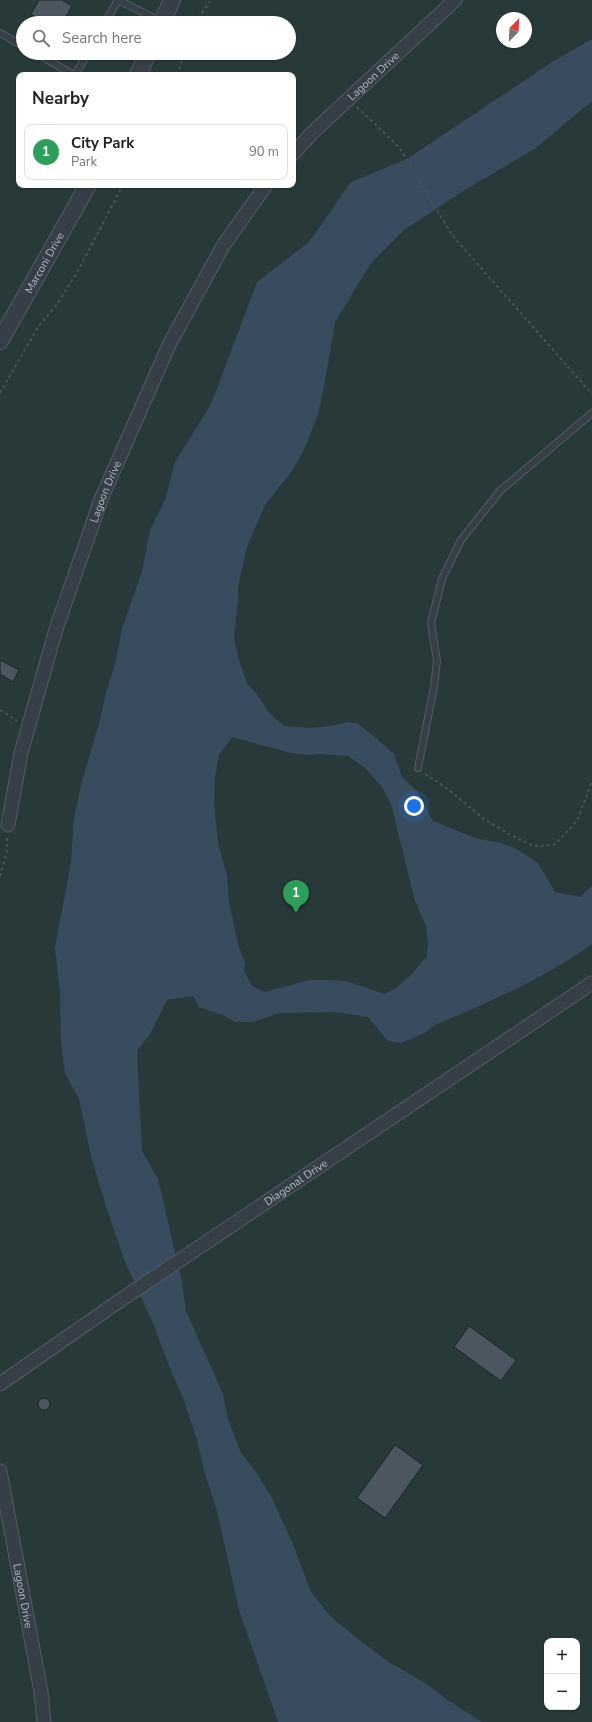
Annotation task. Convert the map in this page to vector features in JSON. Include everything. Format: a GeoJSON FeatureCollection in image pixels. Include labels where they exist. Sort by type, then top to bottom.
{"type":"FeatureCollection","features":[{"type":"Feature","properties":{"kind":"street"},"geometry":{"type":"LineString","coordinates":[[165,16],[172,0]]}},
{"type":"Feature","properties":{"kind":"street","name":"Lagoon Drive"},"geometry":{"type":"LineString","coordinates":[[296,151],[312,133],[455,0]]}},
{"type":"Feature","properties":{"kind":"street"},"geometry":{"type":"LineString","coordinates":[[139,72],[145,60]]}},
{"type":"Feature","properties":{"kind":"street","name":"Marconi Drive"},"geometry":{"type":"LineString","coordinates":[[0,341],[86,188]]}},
{"type":"Feature","properties":{"kind":"street","name":"Lagoon Drive"},"geometry":{"type":"LineString","coordinates":[[8,825],[21,753],[56,629],[102,497],[169,345],[224,246],[264,188]]}},
{"type":"Feature","properties":{"kind":"street","name":"Diagonal Drive"},"geometry":{"type":"LineString","coordinates":[[0,1384],[125,1297],[592,983]]}},
{"type":"Feature","properties":{"kind":"street","name":"Lagoon Drive"},"geometry":{"type":"LineString","coordinates":[[0,1471],[41,1692],[44,1722]]}},
{"type":"Feature","properties":{"kind":"lane"},"geometry":{"type":"LineString","coordinates":[[109,16],[118,0],[149,16]]}},
{"type":"Feature","properties":{"kind":"lane"},"geometry":{"type":"LineString","coordinates":[[0,33],[16,42]]}},
{"type":"Feature","properties":{"kind":"lane"},"geometry":{"type":"LineString","coordinates":[[48,60],[70,72]]}},
{"type":"Feature","properties":{"kind":"lane"},"geometry":{"type":"LineString","coordinates":[[77,72],[84,60]]}},
{"type":"Feature","properties":{"kind":"lane"},"geometry":{"type":"LineString","coordinates":[[418,768],[434,687],[437,661],[431,623],[442,580],[461,540],[500,491],[592,413]]}},
{"type":"Feature","properties":{"kind":"path"},"geometry":{"type":"LineString","coordinates":[[200,16],[211,0]]}},
{"type":"Feature","properties":{"kind":"path"},"geometry":{"type":"LineString","coordinates":[[178,72],[182,60]]}},
{"type":"Feature","properties":{"kind":"path"},"geometry":{"type":"LineString","coordinates":[[349,99],[394,142],[452,235],[488,274],[592,394]]}},
{"type":"Feature","properties":{"kind":"path"},"geometry":{"type":"LineString","coordinates":[[0,392],[38,327],[58,303],[75,275],[121,188]]}},
{"type":"Feature","properties":{"kind":"path"},"geometry":{"type":"LineString","coordinates":[[0,710],[28,727]]}},
{"type":"Feature","properties":{"kind":"path"},"geometry":{"type":"LineString","coordinates":[[418,768],[444,786],[484,819],[533,846],[554,845],[577,821],[592,781]]}},
{"type":"Feature","properties":{"kind":"path"},"geometry":{"type":"LineString","coordinates":[[0,876],[7,852],[8,825]]}},
{"type":"Feature","properties":{"kind":"green space"},"geometry":{"type":"Polygon","coordinates":[[[0,0],[592,0],[592,1722],[0,1722],[0,0]]]}},
{"type":"Feature","properties":{"kind":"water"},"geometry":{"type":"Polygon","coordinates":[[[592,39],[592,101],[536,148],[465,190],[404,230],[371,263],[335,322],[318,415],[303,452],[292,471],[265,505],[247,547],[238,587],[234,638],[239,660],[247,683],[259,697],[270,714],[285,726],[310,728],[331,726],[347,722],[357,723],[394,754],[402,777],[417,791],[433,821],[475,838],[501,843],[515,848],[538,863],[555,892],[580,897],[592,886],[592,944],[574,957],[516,989],[435,1025],[423,1034],[401,1043],[388,1041],[368,1017],[335,1012],[279,1013],[253,1022],[235,1022],[223,1015],[199,1007],[193,996],[167,1000],[150,1034],[137,1051],[142,1151],[158,1179],[182,1282],[186,1311],[223,1394],[228,1419],[241,1453],[254,1469],[271,1496],[292,1542],[311,1592],[330,1616],[363,1643],[389,1662],[428,1685],[449,1701],[482,1722],[278,1722],[239,1610],[217,1511],[205,1474],[197,1440],[183,1398],[155,1328],[126,1264],[108,1213],[91,1156],[79,1099],[65,1073],[61,1043],[60,994],[55,947],[71,862],[74,818],[82,781],[115,664],[122,629],[142,571],[150,530],[165,500],[175,462],[211,404],[257,282],[309,242],[351,182],[407,159],[552,62],[592,39]],[[232,737],[219,755],[215,777],[214,805],[218,843],[227,875],[229,902],[238,944],[245,963],[244,971],[252,986],[265,992],[309,980],[334,980],[349,982],[384,994],[395,989],[411,975],[427,956],[428,943],[426,926],[415,901],[391,804],[382,787],[365,768],[348,756],[320,754],[306,755],[287,752],[232,737]]]}},
{"type":"Feature","properties":{"kind":"building"},"geometry":{"type":"Polygon","coordinates":[[[39,0],[62,0],[72,6],[66,16],[34,16],[31,14],[39,0]]]}},
{"type":"Feature","properties":{"kind":"building"},"geometry":{"type":"Polygon","coordinates":[[[0,660],[19,670],[13,682],[0,674],[0,660]]]}},
{"type":"Feature","properties":{"kind":"building"},"geometry":{"type":"Polygon","coordinates":[[[469,1326],[516,1360],[501,1381],[454,1347],[469,1326]]]}},
{"type":"Feature","properties":{"kind":"building"},"geometry":{"type":"Polygon","coordinates":[[[44,1398],[48,1400],[50,1404],[48,1408],[44,1410],[40,1408],[38,1404],[40,1400],[44,1398]]]}},
{"type":"Feature","properties":{"kind":"building"},"geometry":{"type":"Polygon","coordinates":[[[395,1445],[423,1465],[385,1518],[357,1498],[395,1445]]]}},
{"type":"Feature","properties":{"kind":"place","name":"City Park"},"geometry":{"type":"Point","coordinates":[296,913]}}]}
